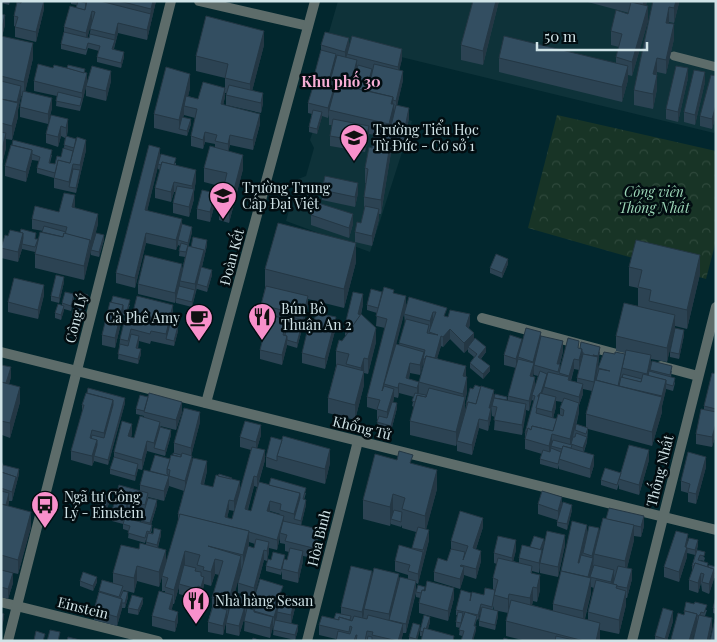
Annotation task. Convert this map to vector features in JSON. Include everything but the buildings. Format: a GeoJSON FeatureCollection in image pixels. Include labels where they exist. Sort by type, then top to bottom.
{"type":"FeatureCollection","features":[{"type":"Feature","properties":{"kind":"street","name":"Công Lý"},"geometry":{"type":"LineString","coordinates":[[8,641],[171,1]]}},
{"type":"Feature","properties":{"kind":"street"},"geometry":{"type":"LineString","coordinates":[[198,1],[308,26]]}},
{"type":"Feature","properties":{"kind":"street","name":"Đoàn Kết"},"geometry":{"type":"LineString","coordinates":[[206,403],[315,1]]}},
{"type":"Feature","properties":{"kind":"street","name":"Thống Nhất"},"geometry":{"type":"LineString","coordinates":[[632,641],[716,308]]}},
{"type":"Feature","properties":{"kind":"street"},"geometry":{"type":"LineString","coordinates":[[482,318],[698,376]]}},
{"type":"Feature","properties":{"kind":"street","name":"Khổng Tử"},"geometry":{"type":"LineString","coordinates":[[1,352],[716,530]]}},
{"type":"Feature","properties":{"kind":"street","name":"Hòa Bình"},"geometry":{"type":"LineString","coordinates":[[307,641],[358,441]]}},
{"type":"Feature","properties":{"kind":"street","name":"Einstein"},"geometry":{"type":"LineString","coordinates":[[1,602],[125,637],[158,641]]}},
{"type":"Feature","properties":{"kind":"lane"},"geometry":{"type":"LineString","coordinates":[[674,56],[716,66]]}},
{"type":"Feature","properties":{"kind":"shaded area"},"geometry":{"type":"Polygon","coordinates":[[[338,1],[716,1],[716,128],[714,133],[327,39],[338,1]]]}},
{"type":"Feature","properties":{"kind":"shaded area","name":"Trường Tiểu Học Từ Đức - Cơ sở 1"},"geometry":{"type":"Polygon","coordinates":[[[325,95],[412,121],[370,252],[286,221],[298,179],[306,176],[314,148],[310,140],[325,95]]]}},
{"type":"Feature","properties":{"kind":"green space","name":"Công viên Thống Nhất"},"geometry":{"type":"Polygon","coordinates":[[[557,115],[716,151],[716,241],[706,279],[528,228],[557,115]]]}},
{"type":"Feature","properties":{"kind":"place","name":"Trường Tiểu Học Từ Đức - Cơ sở 1"},"geometry":{"type":"Point","coordinates":[354,162]}},
{"type":"Feature","properties":{"kind":"place","name":"Trường Trung Cấp Đại Việt"},"geometry":{"type":"Point","coordinates":[223,220]}},
{"type":"Feature","properties":{"kind":"place","name":"Bún Bò Thuận An 2"},"geometry":{"type":"Point","coordinates":[262,341]}},
{"type":"Feature","properties":{"kind":"place","name":"Cà Phê Amy"},"geometry":{"type":"Point","coordinates":[199,342]}},
{"type":"Feature","properties":{"kind":"place","name":"Ngã tư Công Lý - Einstein"},"geometry":{"type":"Point","coordinates":[45,529]}},
{"type":"Feature","properties":{"kind":"place","name":"Nhà hàng Sesan"},"geometry":{"type":"Point","coordinates":[196,625]}},
{"type":"Feature","properties":{"kind":"district","name":"Khu phố 30"},"geometry":{"type":"Point","coordinates":[341,82]}}]}
